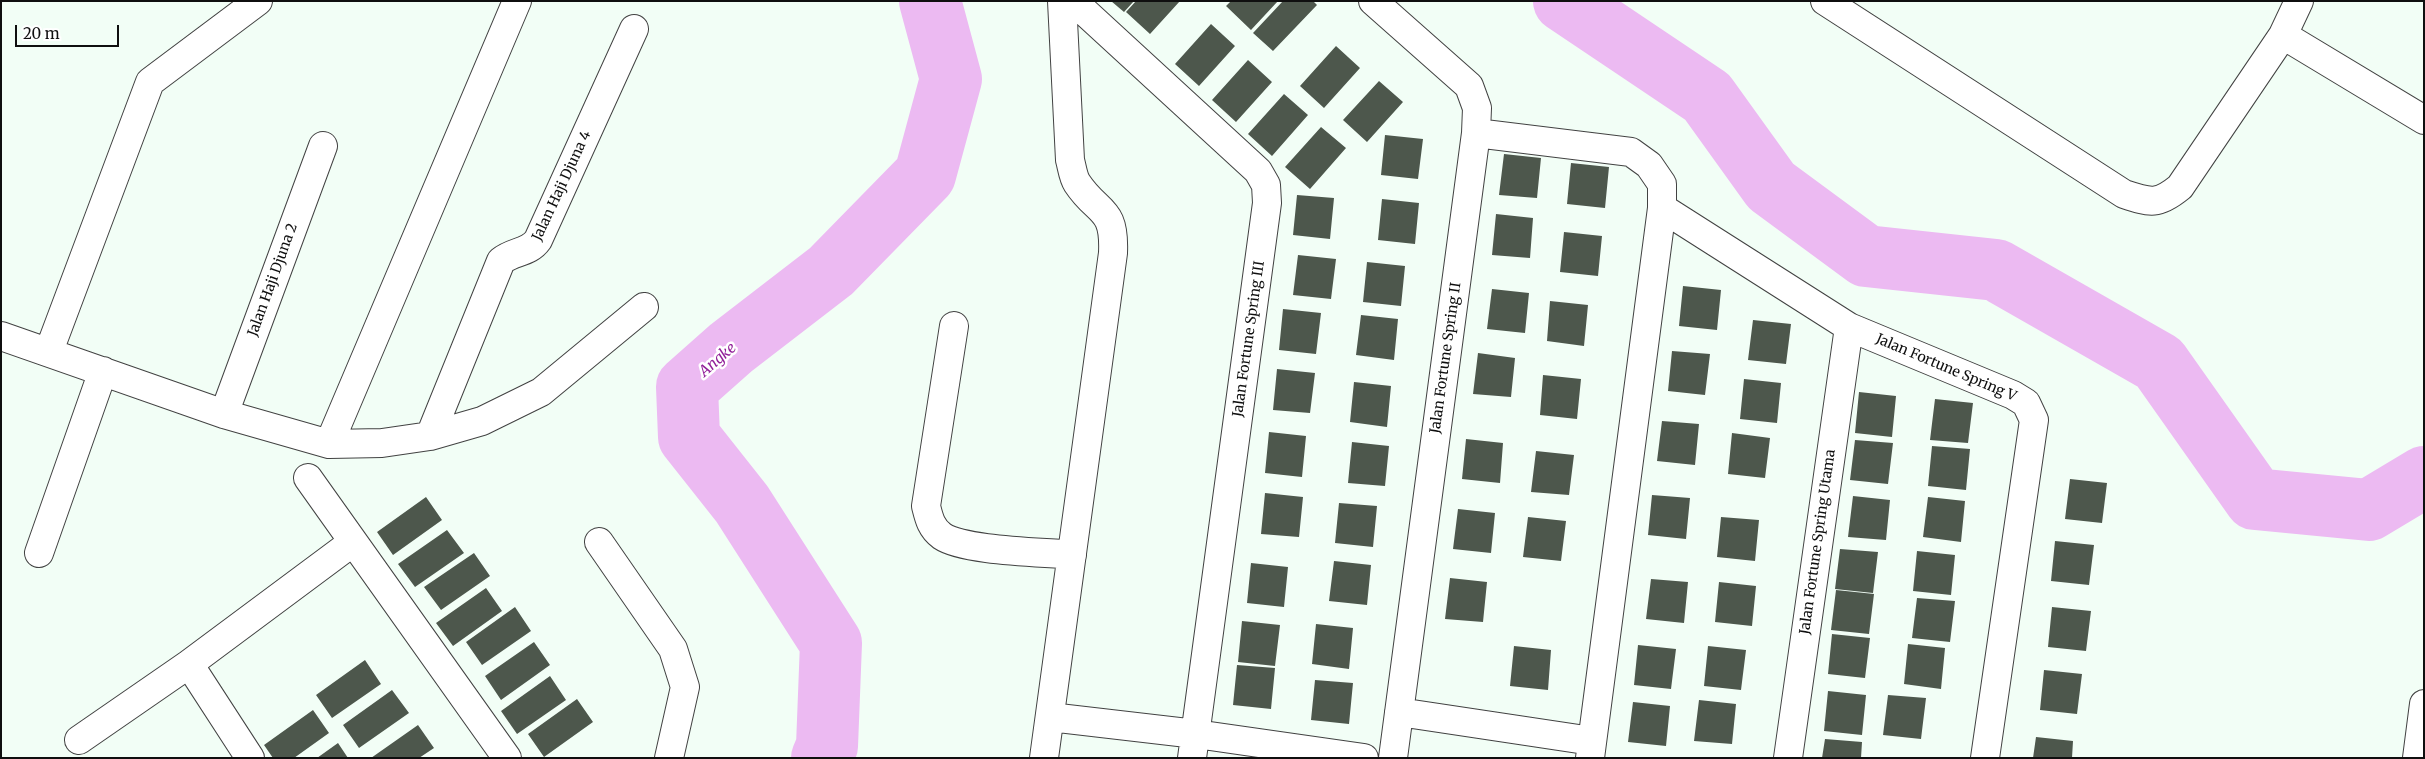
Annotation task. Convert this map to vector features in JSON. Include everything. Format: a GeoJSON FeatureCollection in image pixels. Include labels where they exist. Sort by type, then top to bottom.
{"type":"FeatureCollection","features":[{"type":"Feature","properties":{"kind":"street"},"geometry":{"type":"LineString","coordinates":[[49,351],[150,82],[258,1]]}},
{"type":"Feature","properties":{"kind":"street"},"geometry":{"type":"LineString","coordinates":[[329,444],[517,1]]}},
{"type":"Feature","properties":{"kind":"street"},"geometry":{"type":"LineString","coordinates":[[1044,758],[1113,253],[1114,234],[1107,213],[1076,181],[1070,160],[1062,1]]}},
{"type":"Feature","properties":{"kind":"street","name":"Jalan Fortune Spring III"},"geometry":{"type":"LineString","coordinates":[[1073,1],[1258,170],[1266,186],[1266,213],[1194,746]]}},
{"type":"Feature","properties":{"kind":"street","name":"Jalan Fortune Spring II"},"geometry":{"type":"LineString","coordinates":[[1373,1],[1468,86],[1477,108],[1476,133],[1394,758]]}},
{"type":"Feature","properties":{"kind":"street"},"geometry":{"type":"LineString","coordinates":[[1824,1],[2124,194],[2144,201],[2164,200],[2180,187],[2283,36],[2299,1]]}},
{"type":"Feature","properties":{"kind":"street","name":"Jalan Haji Djuna 4"},"geometry":{"type":"LineString","coordinates":[[430,436],[502,261],[508,255],[530,249],[538,240],[634,29]]}},
{"type":"Feature","properties":{"kind":"street"},"geometry":{"type":"LineString","coordinates":[[2283,36],[2424,120]]}},
{"type":"Feature","properties":{"kind":"street"},"geometry":{"type":"LineString","coordinates":[[1399,712],[1591,749],[1662,208],[1662,184],[1649,165],[1631,152],[1476,133]]}},
{"type":"Feature","properties":{"kind":"street","name":"Jalan Haji Djuna 2"},"geometry":{"type":"LineString","coordinates":[[224,414],[323,146]]}},
{"type":"Feature","properties":{"kind":"street","name":"Jalan Fortune Spring V"},"geometry":{"type":"LineString","coordinates":[[1662,208],[1849,327],[2013,395],[2026,403],[2034,420],[1985,758]]}},
{"type":"Feature","properties":{"kind":"street"},"geometry":{"type":"LineString","coordinates":[[1,336],[49,351],[224,414],[329,444],[382,443],[430,436],[482,421],[541,392],[644,307]]}},
{"type":"Feature","properties":{"kind":"street"},"geometry":{"type":"LineString","coordinates":[[954,326],[926,506],[931,524],[942,536],[964,545],[1072,555]]}},
{"type":"Feature","properties":{"kind":"street","name":"Jalan Fortune Spring Utama"},"geometry":{"type":"LineString","coordinates":[[1788,758],[1849,327]]}},
{"type":"Feature","properties":{"kind":"street"},"geometry":{"type":"LineString","coordinates":[[39,553],[103,371]]}},
{"type":"Feature","properties":{"kind":"street"},"geometry":{"type":"LineString","coordinates":[[308,478],[507,758]]}},
{"type":"Feature","properties":{"kind":"street"},"geometry":{"type":"LineString","coordinates":[[79,740],[188,664],[353,542]]}},
{"type":"Feature","properties":{"kind":"street"},"geometry":{"type":"LineString","coordinates":[[598,542],[673,649],[685,687],[668,758]]}},
{"type":"Feature","properties":{"kind":"street"},"geometry":{"type":"LineString","coordinates":[[188,664],[250,758]]}},
{"type":"Feature","properties":{"kind":"street"},"geometry":{"type":"LineString","coordinates":[[2417,758],[2424,704]]}},
{"type":"Feature","properties":{"kind":"street"},"geometry":{"type":"LineString","coordinates":[[1050,717],[1194,746],[1364,758]]}},
{"type":"Feature","properties":{"kind":"building"},"geometry":{"type":"Polygon","coordinates":[[[1111,1],[1134,1],[1124,12],[1111,1]]]}},
{"type":"Feature","properties":{"kind":"building"},"geometry":{"type":"Polygon","coordinates":[[[1136,1],[1180,1],[1150,34],[1126,12],[1136,1]]]}},
{"type":"Feature","properties":{"kind":"building"},"geometry":{"type":"Polygon","coordinates":[[[1231,1],[1278,1],[1251,30],[1226,6],[1231,1]]]}},
{"type":"Feature","properties":{"kind":"building"},"geometry":{"type":"Polygon","coordinates":[[[1283,1],[1313,1],[1317,5],[1273,51],[1253,33],[1283,1]]]}},
{"type":"Feature","properties":{"kind":"building"},"geometry":{"type":"Polygon","coordinates":[[[1211,24],[1235,46],[1199,86],[1175,64],[1211,24]]]}},
{"type":"Feature","properties":{"kind":"building"},"geometry":{"type":"Polygon","coordinates":[[[1336,46],[1360,68],[1324,108],[1300,86],[1336,46]]]}},
{"type":"Feature","properties":{"kind":"building"},"geometry":{"type":"Polygon","coordinates":[[[1248,60],[1272,82],[1236,122],[1212,100],[1248,60]]]}},
{"type":"Feature","properties":{"kind":"building"},"geometry":{"type":"Polygon","coordinates":[[[1379,81],[1403,102],[1367,142],[1343,120],[1379,81]]]}},
{"type":"Feature","properties":{"kind":"building"},"geometry":{"type":"Polygon","coordinates":[[[1284,94],[1308,115],[1272,156],[1248,134],[1284,94]]]}},
{"type":"Feature","properties":{"kind":"building"},"geometry":{"type":"Polygon","coordinates":[[[1321,127],[1346,148],[1310,189],[1285,167],[1321,127]]]}},
{"type":"Feature","properties":{"kind":"building"},"geometry":{"type":"Polygon","coordinates":[[[1385,135],[1423,139],[1418,179],[1381,175],[1385,135]]]}},
{"type":"Feature","properties":{"kind":"building"},"geometry":{"type":"Polygon","coordinates":[[[1504,154],[1541,158],[1537,198],[1499,195],[1504,154]]]}},
{"type":"Feature","properties":{"kind":"building"},"geometry":{"type":"Polygon","coordinates":[[[1571,163],[1609,167],[1605,208],[1567,204],[1571,163]]]}},
{"type":"Feature","properties":{"kind":"building"},"geometry":{"type":"Polygon","coordinates":[[[1297,195],[1334,198],[1330,239],[1293,235],[1297,195]]]}},
{"type":"Feature","properties":{"kind":"building"},"geometry":{"type":"Polygon","coordinates":[[[1382,199],[1419,203],[1415,244],[1378,240],[1382,199]]]}},
{"type":"Feature","properties":{"kind":"building"},"geometry":{"type":"Polygon","coordinates":[[[1496,214],[1533,218],[1530,258],[1492,255],[1496,214]]]}},
{"type":"Feature","properties":{"kind":"building"},"geometry":{"type":"Polygon","coordinates":[[[1564,232],[1602,236],[1598,276],[1560,272],[1564,232]]]}},
{"type":"Feature","properties":{"kind":"building"},"geometry":{"type":"Polygon","coordinates":[[[1298,255],[1336,259],[1331,299],[1293,295],[1298,255]]]}},
{"type":"Feature","properties":{"kind":"building"},"geometry":{"type":"Polygon","coordinates":[[[1367,262],[1405,266],[1401,306],[1363,302],[1367,262]]]}},
{"type":"Feature","properties":{"kind":"building"},"geometry":{"type":"Polygon","coordinates":[[[1683,286],[1721,290],[1717,330],[1679,326],[1683,286]]]}},
{"type":"Feature","properties":{"kind":"building"},"geometry":{"type":"Polygon","coordinates":[[[1492,289],[1529,293],[1525,333],[1487,329],[1492,289]]]}},
{"type":"Feature","properties":{"kind":"building"},"geometry":{"type":"Polygon","coordinates":[[[1550,301],[1588,305],[1584,346],[1547,341],[1550,301]]]}},
{"type":"Feature","properties":{"kind":"building"},"geometry":{"type":"Polygon","coordinates":[[[1283,309],[1321,313],[1316,354],[1279,350],[1283,309]]]}},
{"type":"Feature","properties":{"kind":"building"},"geometry":{"type":"Polygon","coordinates":[[[1361,315],[1398,319],[1394,360],[1356,355],[1361,315]]]}},
{"type":"Feature","properties":{"kind":"building"},"geometry":{"type":"Polygon","coordinates":[[[1753,320],[1791,324],[1786,364],[1748,360],[1753,320]]]}},
{"type":"Feature","properties":{"kind":"building"},"geometry":{"type":"Polygon","coordinates":[[[1672,351],[1710,354],[1705,395],[1668,391],[1672,351]]]}},
{"type":"Feature","properties":{"kind":"building"},"geometry":{"type":"Polygon","coordinates":[[[1478,353],[1515,358],[1511,397],[1473,394],[1478,353]]]}},
{"type":"Feature","properties":{"kind":"building"},"geometry":{"type":"Polygon","coordinates":[[[1277,369],[1315,373],[1310,413],[1273,410],[1277,369]]]}},
{"type":"Feature","properties":{"kind":"building"},"geometry":{"type":"Polygon","coordinates":[[[1543,375],[1581,379],[1577,419],[1540,415],[1543,375]]]}},
{"type":"Feature","properties":{"kind":"building"},"geometry":{"type":"Polygon","coordinates":[[[1744,379],[1781,383],[1777,423],[1740,419],[1744,379]]]}},
{"type":"Feature","properties":{"kind":"building"},"geometry":{"type":"Polygon","coordinates":[[[1354,382],[1391,386],[1387,427],[1350,422],[1354,382]]]}},
{"type":"Feature","properties":{"kind":"building"},"geometry":{"type":"Polygon","coordinates":[[[1859,392],[1896,396],[1892,437],[1855,433],[1859,392]]]}},
{"type":"Feature","properties":{"kind":"building"},"geometry":{"type":"Polygon","coordinates":[[[1935,399],[1973,403],[1968,443],[1930,440],[1935,399]]]}},
{"type":"Feature","properties":{"kind":"building"},"geometry":{"type":"Polygon","coordinates":[[[1662,421],[1699,424],[1695,465],[1657,461],[1662,421]]]}},
{"type":"Feature","properties":{"kind":"building"},"geometry":{"type":"Polygon","coordinates":[[[1269,432],[1306,436],[1302,477],[1265,473],[1269,432]]]}},
{"type":"Feature","properties":{"kind":"building"},"geometry":{"type":"Polygon","coordinates":[[[1732,433],[1770,438],[1765,478],[1728,474],[1732,433]]]}},
{"type":"Feature","properties":{"kind":"building"},"geometry":{"type":"Polygon","coordinates":[[[1466,439],[1503,443],[1500,483],[1462,479],[1466,439]]]}},
{"type":"Feature","properties":{"kind":"building"},"geometry":{"type":"Polygon","coordinates":[[[1855,440],[1893,443],[1888,484],[1850,480],[1855,440]]]}},
{"type":"Feature","properties":{"kind":"building"},"geometry":{"type":"Polygon","coordinates":[[[1352,442],[1389,446],[1385,486],[1348,483],[1352,442]]]}},
{"type":"Feature","properties":{"kind":"building"},"geometry":{"type":"Polygon","coordinates":[[[1932,446],[1970,449],[1966,490],[1928,486],[1932,446]]]}},
{"type":"Feature","properties":{"kind":"building"},"geometry":{"type":"Polygon","coordinates":[[[1536,451],[1574,455],[1569,495],[1531,492],[1536,451]]]}},
{"type":"Feature","properties":{"kind":"building"},"geometry":{"type":"Polygon","coordinates":[[[2070,479],[2107,483],[2102,523],[2065,519],[2070,479]]]}},
{"type":"Feature","properties":{"kind":"building"},"geometry":{"type":"Polygon","coordinates":[[[1265,493],[1303,497],[1299,537],[1261,534],[1265,493]]]}},
{"type":"Feature","properties":{"kind":"building"},"geometry":{"type":"Polygon","coordinates":[[[1652,495],[1690,498],[1686,539],[1648,535],[1652,495]]]}},
{"type":"Feature","properties":{"kind":"building"},"geometry":{"type":"Polygon","coordinates":[[[1853,496],[1890,500],[1886,540],[1848,537],[1853,496]]]}},
{"type":"Feature","properties":{"kind":"building"},"geometry":{"type":"Polygon","coordinates":[[[426,497],[442,520],[393,555],[377,532],[426,497]]]}},
{"type":"Feature","properties":{"kind":"building"},"geometry":{"type":"Polygon","coordinates":[[[1928,497],[1965,501],[1961,542],[1923,537],[1928,497]]]}},
{"type":"Feature","properties":{"kind":"building"},"geometry":{"type":"Polygon","coordinates":[[[1339,503],[1377,506],[1373,547],[1335,543],[1339,503]]]}},
{"type":"Feature","properties":{"kind":"building"},"geometry":{"type":"Polygon","coordinates":[[[1458,509],[1495,513],[1491,553],[1453,549],[1458,509]]]}},
{"type":"Feature","properties":{"kind":"building"},"geometry":{"type":"Polygon","coordinates":[[[1528,517],[1566,521],[1561,561],[1523,557],[1528,517]]]}},
{"type":"Feature","properties":{"kind":"building"},"geometry":{"type":"Polygon","coordinates":[[[1721,517],[1759,520],[1755,561],[1717,557],[1721,517]]]}},
{"type":"Feature","properties":{"kind":"building"},"geometry":{"type":"Polygon","coordinates":[[[447,530],[464,553],[415,587],[398,564],[447,530]]]}},
{"type":"Feature","properties":{"kind":"building"},"geometry":{"type":"Polygon","coordinates":[[[2055,541],[2094,545],[2089,585],[2051,581],[2055,541]]]}},
{"type":"Feature","properties":{"kind":"building"},"geometry":{"type":"Polygon","coordinates":[[[1840,549],[1878,552],[1873,593],[1835,589],[1840,549]]]}},
{"type":"Feature","properties":{"kind":"building"},"geometry":{"type":"Polygon","coordinates":[[[1917,551],[1955,555],[1951,595],[1913,591],[1917,551]]]}},
{"type":"Feature","properties":{"kind":"building"},"geometry":{"type":"Polygon","coordinates":[[[474,553],[490,576],[441,610],[424,587],[474,553]]]}},
{"type":"Feature","properties":{"kind":"building"},"geometry":{"type":"Polygon","coordinates":[[[1334,561],[1371,565],[1367,605],[1329,601],[1334,561]]]}},
{"type":"Feature","properties":{"kind":"building"},"geometry":{"type":"Polygon","coordinates":[[[1251,563],[1288,567],[1284,607],[1247,603],[1251,563]]]}},
{"type":"Feature","properties":{"kind":"building"},"geometry":{"type":"Polygon","coordinates":[[[1450,578],[1487,582],[1483,622],[1445,619],[1450,578]]]}},
{"type":"Feature","properties":{"kind":"building"},"geometry":{"type":"Polygon","coordinates":[[[1651,579],[1688,582],[1684,623],[1646,619],[1651,579]]]}},
{"type":"Feature","properties":{"kind":"building"},"geometry":{"type":"Polygon","coordinates":[[[1719,582],[1756,586],[1752,626],[1715,622],[1719,582]]]}},
{"type":"Feature","properties":{"kind":"building"},"geometry":{"type":"Polygon","coordinates":[[[486,588],[502,611],[453,646],[436,623],[486,588]]]}},
{"type":"Feature","properties":{"kind":"building"},"geometry":{"type":"Polygon","coordinates":[[[1836,590],[1874,594],[1869,634],[1831,630],[1836,590]]]}},
{"type":"Feature","properties":{"kind":"building"},"geometry":{"type":"Polygon","coordinates":[[[1917,598],[1955,601],[1950,642],[1912,638],[1917,598]]]}},
{"type":"Feature","properties":{"kind":"building"},"geometry":{"type":"Polygon","coordinates":[[[515,607],[531,631],[482,665],[466,642],[515,607]]]}},
{"type":"Feature","properties":{"kind":"building"},"geometry":{"type":"Polygon","coordinates":[[[2052,607],[2091,611],[2086,651],[2048,647],[2052,607]]]}},
{"type":"Feature","properties":{"kind":"building"},"geometry":{"type":"Polygon","coordinates":[[[1242,621],[1280,625],[1275,666],[1238,662],[1242,621]]]}},
{"type":"Feature","properties":{"kind":"building"},"geometry":{"type":"Polygon","coordinates":[[[1316,624],[1353,628],[1349,669],[1312,664],[1316,624]]]}},
{"type":"Feature","properties":{"kind":"building"},"geometry":{"type":"Polygon","coordinates":[[[1832,634],[1870,638],[1865,678],[1828,674],[1832,634]]]}},
{"type":"Feature","properties":{"kind":"building"},"geometry":{"type":"Polygon","coordinates":[[[534,642],[550,665],[501,700],[485,676],[534,642]]]}},
{"type":"Feature","properties":{"kind":"building"},"geometry":{"type":"Polygon","coordinates":[[[1908,644],[1945,648],[1941,689],[1904,684],[1908,644]]]}},
{"type":"Feature","properties":{"kind":"building"},"geometry":{"type":"Polygon","coordinates":[[[1638,645],[1676,649],[1671,689],[1634,685],[1638,645]]]}},
{"type":"Feature","properties":{"kind":"building"},"geometry":{"type":"Polygon","coordinates":[[[1514,646],[1551,650],[1548,690],[1510,686],[1514,646]]]}},
{"type":"Feature","properties":{"kind":"building"},"geometry":{"type":"Polygon","coordinates":[[[1708,646],[1746,650],[1741,690],[1704,686],[1708,646]]]}},
{"type":"Feature","properties":{"kind":"building"},"geometry":{"type":"Polygon","coordinates":[[[365,660],[381,684],[332,718],[316,695],[365,660]]]}},
{"type":"Feature","properties":{"kind":"building"},"geometry":{"type":"Polygon","coordinates":[[[1237,665],[1275,668],[1271,709],[1233,705],[1237,665]]]}},
{"type":"Feature","properties":{"kind":"building"},"geometry":{"type":"Polygon","coordinates":[[[2044,670],[2082,674],[2077,714],[2040,710],[2044,670]]]}},
{"type":"Feature","properties":{"kind":"building"},"geometry":{"type":"Polygon","coordinates":[[[550,676],[566,700],[517,734],[501,711],[550,676]]]}},
{"type":"Feature","properties":{"kind":"building"},"geometry":{"type":"Polygon","coordinates":[[[1315,680],[1353,683],[1349,724],[1311,720],[1315,680]]]}},
{"type":"Feature","properties":{"kind":"building"},"geometry":{"type":"Polygon","coordinates":[[[392,690],[409,713],[359,748],[343,725],[392,690]]]}},
{"type":"Feature","properties":{"kind":"building"},"geometry":{"type":"Polygon","coordinates":[[[1828,691],[1866,695],[1862,735],[1824,731],[1828,691]]]}},
{"type":"Feature","properties":{"kind":"building"},"geometry":{"type":"Polygon","coordinates":[[[1888,695],[1926,698],[1921,739],[1883,735],[1888,695]]]}},
{"type":"Feature","properties":{"kind":"building"},"geometry":{"type":"Polygon","coordinates":[[[577,699],[593,722],[544,757],[528,734],[577,699]]]}},
{"type":"Feature","properties":{"kind":"building"},"geometry":{"type":"Polygon","coordinates":[[[1699,700],[1736,704],[1732,744],[1694,741],[1699,700]]]}},
{"type":"Feature","properties":{"kind":"building"},"geometry":{"type":"Polygon","coordinates":[[[1633,702],[1670,706],[1666,746],[1628,742],[1633,702]]]}},
{"type":"Feature","properties":{"kind":"building"},"geometry":{"type":"Polygon","coordinates":[[[313,710],[329,733],[294,758],[273,758],[264,745],[313,710]]]}},
{"type":"Feature","properties":{"kind":"building"},"geometry":{"type":"Polygon","coordinates":[[[418,725],[434,748],[419,758],[371,758],[418,725]]]}},
{"type":"Feature","properties":{"kind":"building"},"geometry":{"type":"Polygon","coordinates":[[[2036,737],[2073,741],[2072,758],[2033,758],[2036,737]]]}},
{"type":"Feature","properties":{"kind":"building"},"geometry":{"type":"Polygon","coordinates":[[[1825,739],[1862,742],[1861,758],[1822,758],[1825,739]]]}},
{"type":"Feature","properties":{"kind":"building"},"geometry":{"type":"Polygon","coordinates":[[[338,743],[348,758],[317,758],[338,743]]]}},
{"type":"Feature","properties":{"kind":"waterway","name":"Angke"},"geometry":{"type":"LineString","coordinates":[[822,758],[827,746],[831,643],[742,504],[689,437],[687,387],[731,348],[831,271],[925,175],[951,79],[930,1]]}},
{"type":"Feature","properties":{"kind":"waterway"},"geometry":{"type":"LineString","coordinates":[[1564,1],[1707,97],[1771,186],[1866,256],[1996,270],[2159,363],[2255,499],[2369,510],[2424,477]]}}]}
